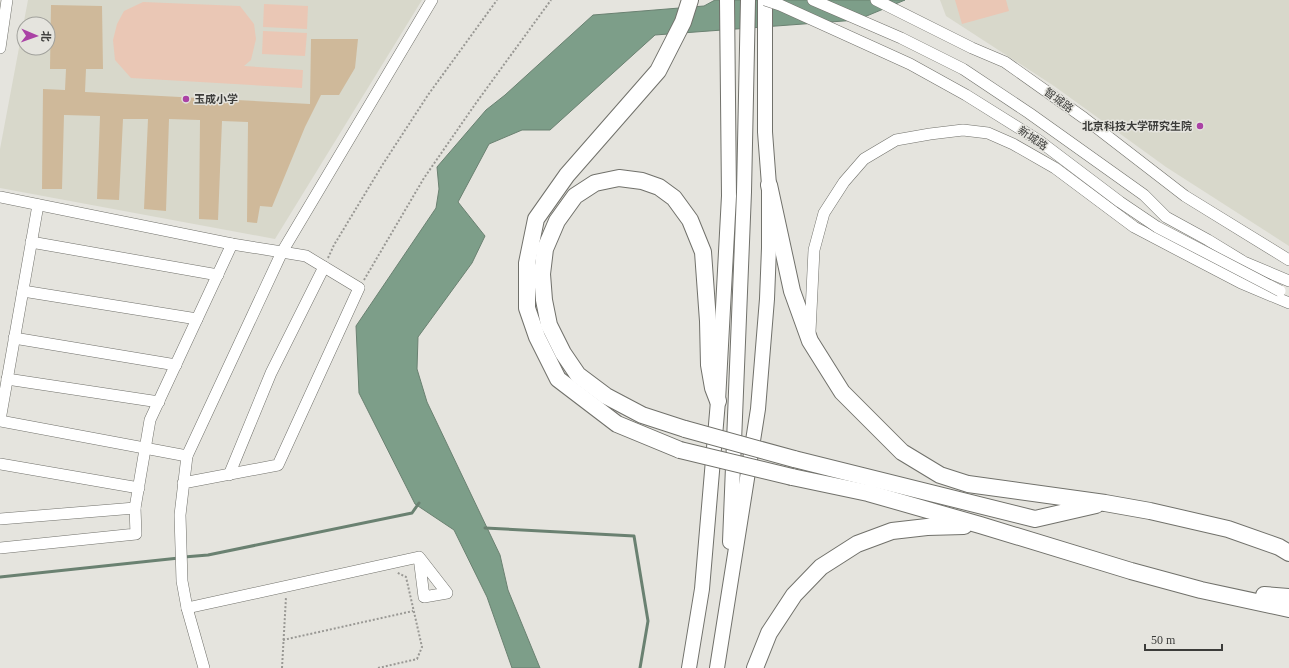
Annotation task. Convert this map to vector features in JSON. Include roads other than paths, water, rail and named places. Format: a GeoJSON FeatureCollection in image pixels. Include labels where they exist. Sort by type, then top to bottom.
{"type":"FeatureCollection","features":[{"type":"Feature","properties":{"kind":"highway"},"geometry":{"type":"LineString","coordinates":[[690,0],[683,22],[658,71],[567,175],[536,219],[527,263],[527,308],[537,337],[558,379],[617,424],[680,450],[792,477],[868,493],[980,525],[1130,571],[1201,590],[1289,608]]}},
{"type":"Feature","properties":{"kind":"highway"},"geometry":{"type":"LineString","coordinates":[[718,402],[713,388],[709,365],[708,322],[702,252],[690,220],[674,198],[659,187],[619,178],[595,183],[575,196],[557,221],[546,249],[542,281],[549,326],[563,352],[578,374],[600,392],[642,415],[685,429],[794,459],[1035,519],[1105,503]]}},
{"type":"Feature","properties":{"kind":"highway"},"geometry":{"type":"LineString","coordinates":[[769,185],[792,291],[810,341],[842,392],[902,452],[940,475],[968,484],[1105,503],[1150,511],[1228,529],[1279,547],[1289,553]]}},
{"type":"Feature","properties":{"kind":"highway"},"geometry":{"type":"LineString","coordinates":[[754,668],[769,633],[794,595],[821,567],[857,544],[892,531],[927,527],[980,525]]}},
{"type":"Feature","properties":{"kind":"highway"},"geometry":{"type":"LineString","coordinates":[[1201,590],[1289,597]]}},
{"type":"Feature","properties":{"kind":"main road"},"geometry":{"type":"LineString","coordinates":[[689,668],[702,589],[718,402],[729,196],[727,0]]}},
{"type":"Feature","properties":{"kind":"main road"},"geometry":{"type":"LineString","coordinates":[[717,668],[730,542],[744,192],[748,0]]}},
{"type":"Feature","properties":{"kind":"main road"},"geometry":{"type":"LineString","coordinates":[[717,668],[758,409],[767,299],[769,185],[765,132],[765,0]]}},
{"type":"Feature","properties":{"kind":"street"},"geometry":{"type":"LineString","coordinates":[[0,47],[6,0]]}},
{"type":"Feature","properties":{"kind":"street"},"geometry":{"type":"LineString","coordinates":[[0,47],[12,0]]}},
{"type":"Feature","properties":{"kind":"street"},"geometry":{"type":"LineString","coordinates":[[204,668],[187,608],[182,574],[180,514],[187,456],[282,252],[432,0]]}},
{"type":"Feature","properties":{"kind":"street","name":"新城路"},"geometry":{"type":"LineString","coordinates":[[765,0],[780,5],[910,64],[966,94],[1038,140],[1120,202],[1157,227],[1284,293]]}},
{"type":"Feature","properties":{"kind":"street","name":"新城路"},"geometry":{"type":"LineString","coordinates":[[813,0],[901,38],[963,69],[1029,113],[1144,195],[1166,217],[1244,262],[1289,281]]}},
{"type":"Feature","properties":{"kind":"street","name":"智城路"},"geometry":{"type":"LineString","coordinates":[[876,0],[972,48],[1005,62],[1084,118],[1185,196],[1289,260]]}},
{"type":"Feature","properties":{"kind":"street"},"geometry":{"type":"LineString","coordinates":[[810,341],[814,250],[824,213],[844,182],[864,159],[896,140],[963,130],[988,133],[1012,144],[1055,168],[1134,227],[1241,283],[1289,303]]}},
{"type":"Feature","properties":{"kind":"street"},"geometry":{"type":"LineString","coordinates":[[0,197],[232,244],[306,256],[359,288],[278,465],[183,484]]}},
{"type":"Feature","properties":{"kind":"street"},"geometry":{"type":"LineString","coordinates":[[38,205],[0,421],[187,456]]}},
{"type":"Feature","properties":{"kind":"street"},"geometry":{"type":"LineString","coordinates":[[31,242],[218,275]]}},
{"type":"Feature","properties":{"kind":"street"},"geometry":{"type":"LineString","coordinates":[[0,548],[136,534],[135,508],[144,448],[150,420],[232,244]]}},
{"type":"Feature","properties":{"kind":"street"},"geometry":{"type":"LineString","coordinates":[[229,475],[271,373],[324,267]]}},
{"type":"Feature","properties":{"kind":"street"},"geometry":{"type":"LineString","coordinates":[[22,290],[197,319]]}},
{"type":"Feature","properties":{"kind":"street"},"geometry":{"type":"LineString","coordinates":[[14,338],[176,365]]}},
{"type":"Feature","properties":{"kind":"street"},"geometry":{"type":"LineString","coordinates":[[7,379],[159,402]]}},
{"type":"Feature","properties":{"kind":"street"},"geometry":{"type":"LineString","coordinates":[[0,464],[139,488]]}},
{"type":"Feature","properties":{"kind":"street"},"geometry":{"type":"LineString","coordinates":[[0,519],[135,508]]}},
{"type":"Feature","properties":{"kind":"street"},"geometry":{"type":"LineString","coordinates":[[187,608],[419,557]]}},
{"type":"Feature","properties":{"kind":"waterway"},"geometry":{"type":"LineString","coordinates":[[184,557],[208,555],[412,513],[419,503]]}},
{"type":"Feature","properties":{"kind":"waterway"},"geometry":{"type":"LineString","coordinates":[[485,528],[634,536],[648,621],[640,668]]}},
{"type":"Feature","properties":{"kind":"waterway"},"geometry":{"type":"LineString","coordinates":[[0,577],[179,558]]}},
{"type":"Feature","properties":{"kind":"place","name":"玉成小学"},"geometry":{"type":"Point","coordinates":[186,99]}},
{"type":"Feature","properties":{"kind":"place","name":"北京科技大学研究生院"},"geometry":{"type":"Point","coordinates":[1200,126]}}]}
